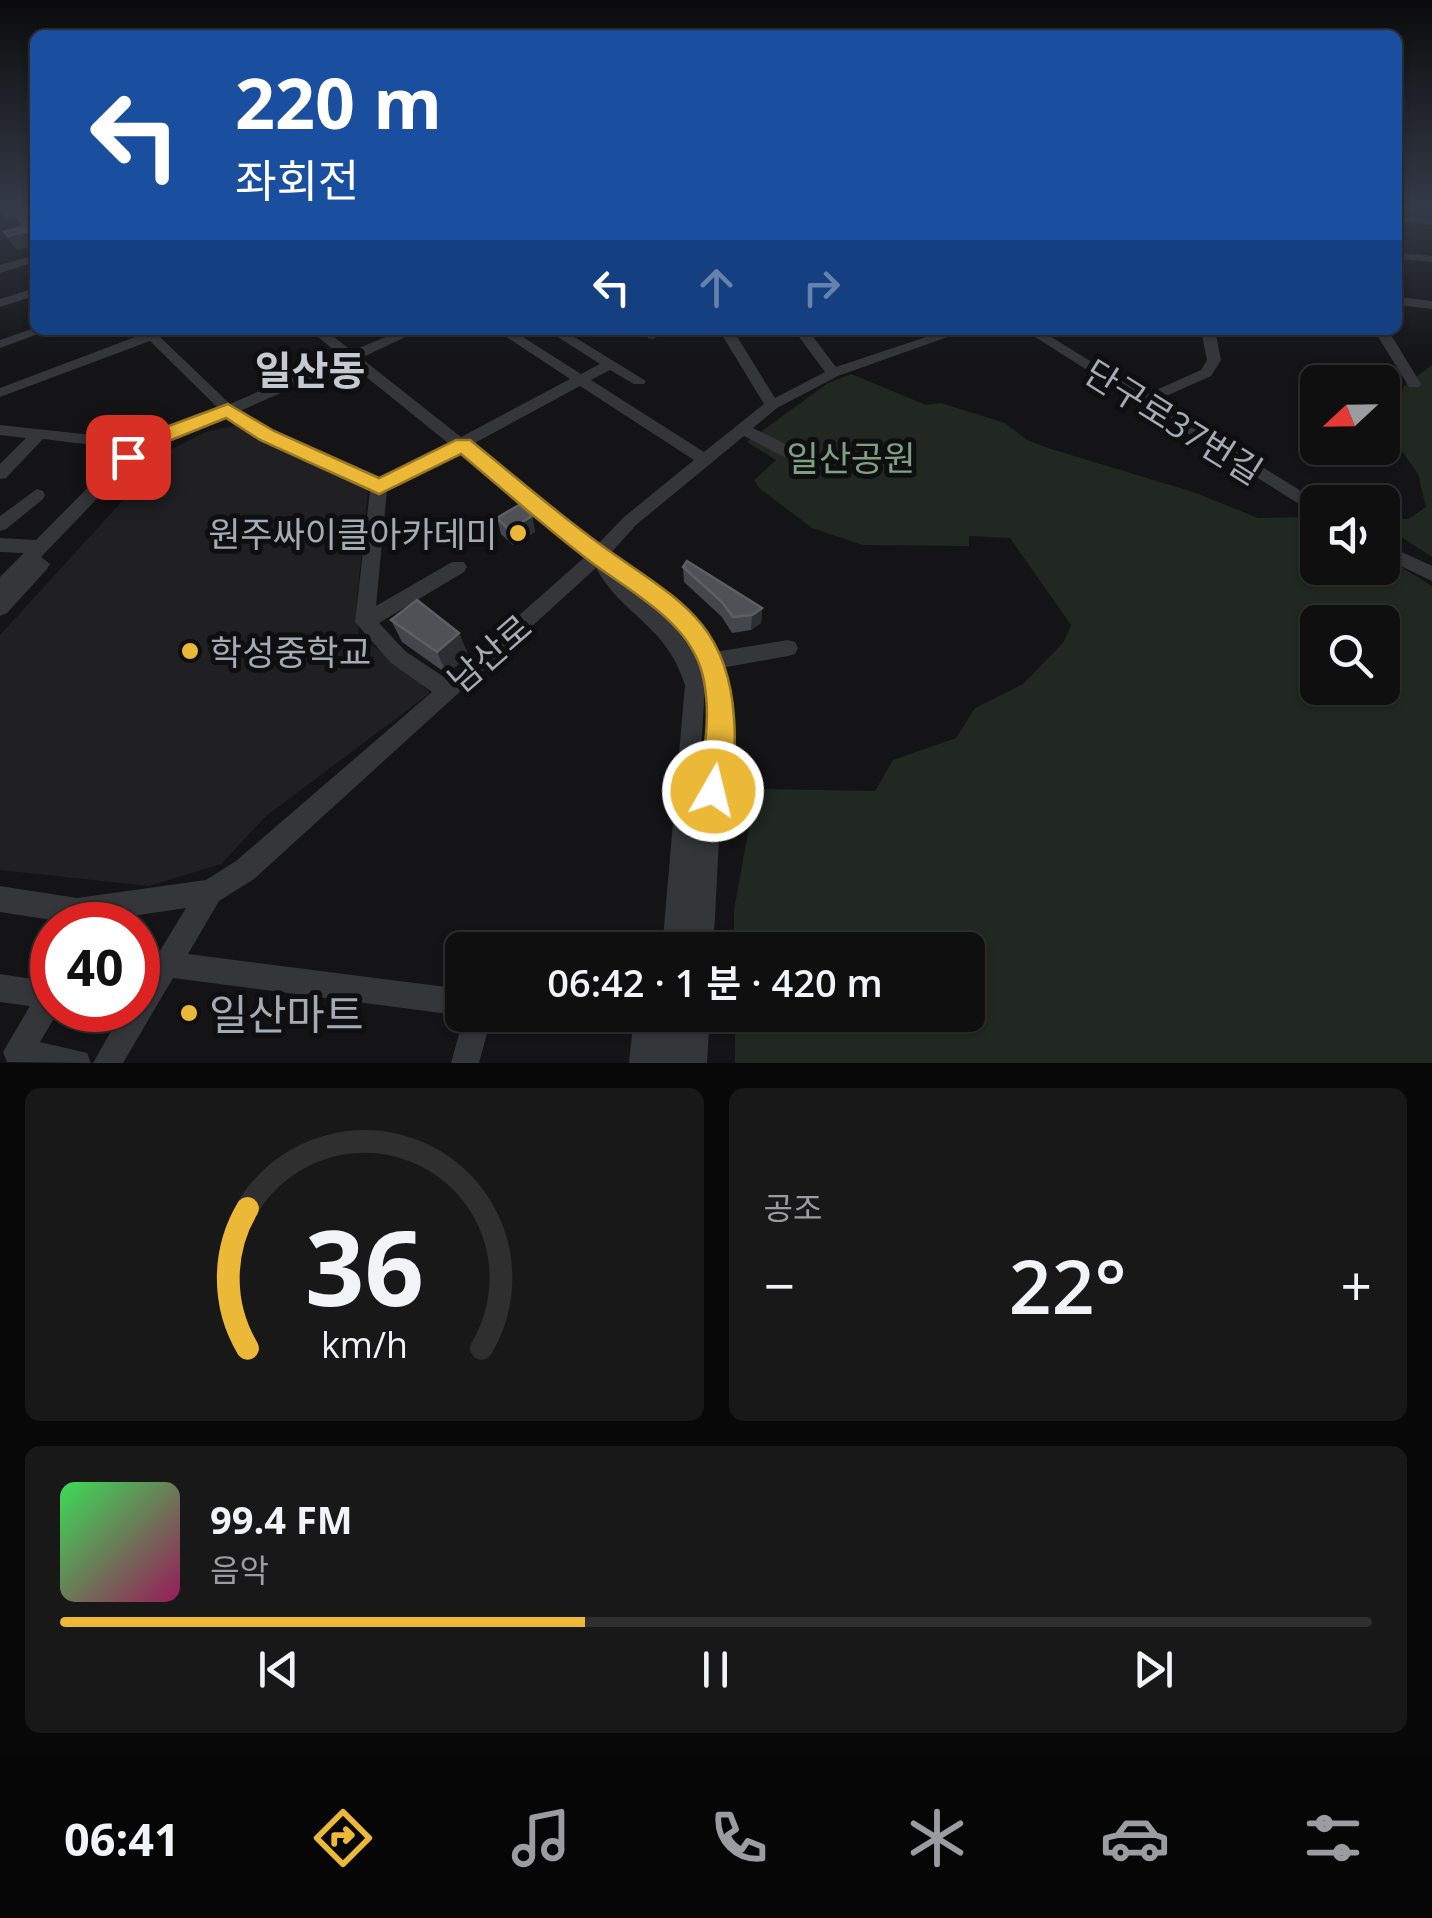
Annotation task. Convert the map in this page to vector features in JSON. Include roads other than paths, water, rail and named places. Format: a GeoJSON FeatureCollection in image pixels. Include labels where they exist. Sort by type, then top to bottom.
{"type":"FeatureCollection","features":[{"type":"Feature","properties":{"kind":"street"},"geometry":{"type":"LineString","coordinates":[[6,258],[17,264]]}},
{"type":"Feature","properties":{"kind":"street"},"geometry":{"type":"LineString","coordinates":[[0,269],[30,260]]}},
{"type":"Feature","properties":{"kind":"street"},"geometry":{"type":"LineString","coordinates":[[0,304],[30,294]]}},
{"type":"Feature","properties":{"kind":"street"},"geometry":{"type":"LineString","coordinates":[[1402,302],[1432,305]]}},
{"type":"Feature","properties":{"kind":"street"},"geometry":{"type":"LineString","coordinates":[[0,344],[30,334]]}},
{"type":"Feature","properties":{"kind":"street"},"geometry":{"type":"LineString","coordinates":[[0,392],[143,335]]}},
{"type":"Feature","properties":{"kind":"street"},"geometry":{"type":"LineString","coordinates":[[150,335],[228,410],[267,436],[379,487]]}},
{"type":"Feature","properties":{"kind":"street"},"geometry":{"type":"LineString","coordinates":[[324,335],[600,556],[608,576],[701,663],[721,734],[709,820],[701,932]]}},
{"type":"Feature","properties":{"kind":"street"},"geometry":{"type":"LineString","coordinates":[[0,430],[138,445],[188,428],[402,335]]}},
{"type":"Feature","properties":{"kind":"street"},"geometry":{"type":"LineString","coordinates":[[511,335],[705,460]]}},
{"type":"Feature","properties":{"kind":"street"},"geometry":{"type":"LineString","coordinates":[[529,347],[550,335]]}},
{"type":"Feature","properties":{"kind":"street"},"geometry":{"type":"LineString","coordinates":[[563,335],[639,381]]}},
{"type":"Feature","properties":{"kind":"street"},"geometry":{"type":"LineString","coordinates":[[729,335],[772,405]]}},
{"type":"Feature","properties":{"kind":"street"},"geometry":{"type":"LineString","coordinates":[[805,335],[833,373]]}},
{"type":"Feature","properties":{"kind":"street","name":"남산로"},"geometry":{"type":"LineString","coordinates":[[0,899],[78,911],[210,892],[246,870],[600,556],[630,522],[772,405],[833,373],[945,335]]}},
{"type":"Feature","properties":{"kind":"street","name":"단구로37번길"},"geometry":{"type":"LineString","coordinates":[[1039,335],[1300,499]]}},
{"type":"Feature","properties":{"kind":"street"},"geometry":{"type":"LineString","coordinates":[[1143,401],[1206,373],[1214,360],[1209,335]]}},
{"type":"Feature","properties":{"kind":"street"},"geometry":{"type":"LineString","coordinates":[[1385,335],[1414,384]]}},
{"type":"Feature","properties":{"kind":"street"},"geometry":{"type":"LineString","coordinates":[[379,487],[610,364]]}},
{"type":"Feature","properties":{"kind":"street"},"geometry":{"type":"LineString","coordinates":[[0,608],[142,458],[188,428]]}},
{"type":"Feature","properties":{"kind":"street"},"geometry":{"type":"LineString","coordinates":[[743,429],[796,456]]}},
{"type":"Feature","properties":{"kind":"street"},"geometry":{"type":"LineString","coordinates":[[0,474],[40,433]]}},
{"type":"Feature","properties":{"kind":"street"},"geometry":{"type":"LineString","coordinates":[[0,589],[138,445]]}},
{"type":"Feature","properties":{"kind":"street"},"geometry":{"type":"LineString","coordinates":[[379,487],[366,622],[398,656],[446,690]]}},
{"type":"Feature","properties":{"kind":"street"},"geometry":{"type":"LineString","coordinates":[[0,525],[37,495]]}},
{"type":"Feature","properties":{"kind":"street"},"geometry":{"type":"LineString","coordinates":[[0,545],[41,547]]}},
{"type":"Feature","properties":{"kind":"street"},"geometry":{"type":"LineString","coordinates":[[1400,557],[1432,574]]}},
{"type":"Feature","properties":{"kind":"street"},"geometry":{"type":"LineString","coordinates":[[366,622],[458,566]]}},
{"type":"Feature","properties":{"kind":"street"},"geometry":{"type":"LineString","coordinates":[[701,663],[788,648]]}},
{"type":"Feature","properties":{"kind":"street"},"geometry":{"type":"LineString","coordinates":[[676,932],[695,686],[701,663]]}},
{"type":"Feature","properties":{"kind":"street"},"geometry":{"type":"LineString","coordinates":[[107,1063],[210,892]]}},
{"type":"Feature","properties":{"kind":"street"},"geometry":{"type":"LineString","coordinates":[[166,964],[445,1000]]}},
{"type":"Feature","properties":{"kind":"street"},"geometry":{"type":"LineString","coordinates":[[0,988],[52,996],[17,1052],[77,1063]]}},
{"type":"Feature","properties":{"kind":"street"},"geometry":{"type":"LineString","coordinates":[[464,1063],[473,1032]]}},
{"type":"Feature","properties":{"kind":"street"},"geometry":{"type":"LineString","coordinates":[[643,1063],[646,1032]]}},
{"type":"Feature","properties":{"kind":"street"},"geometry":{"type":"LineString","coordinates":[[665,1063],[667,1032]]}},
{"type":"Feature","properties":{"kind":"street"},"geometry":{"type":"LineString","coordinates":[[692,1063],[695,1032]]}},
{"type":"Feature","properties":{"kind":"place","name":"원주싸이클아카데미"},"geometry":{"type":"Point","coordinates":[518,533]}},
{"type":"Feature","properties":{"kind":"place","name":"학성중학교"},"geometry":{"type":"Point","coordinates":[190,651]}},
{"type":"Feature","properties":{"kind":"place","name":"일산마트"},"geometry":{"type":"Point","coordinates":[189,1013]}},
{"type":"Feature","properties":{"kind":"district","name":"일산동"},"geometry":{"type":"Point","coordinates":[310,369]}},
{"type":"Feature","properties":{"kind":"park label","name":"일산공원"},"geometry":{"type":"Point","coordinates":[851,457]}}]}
